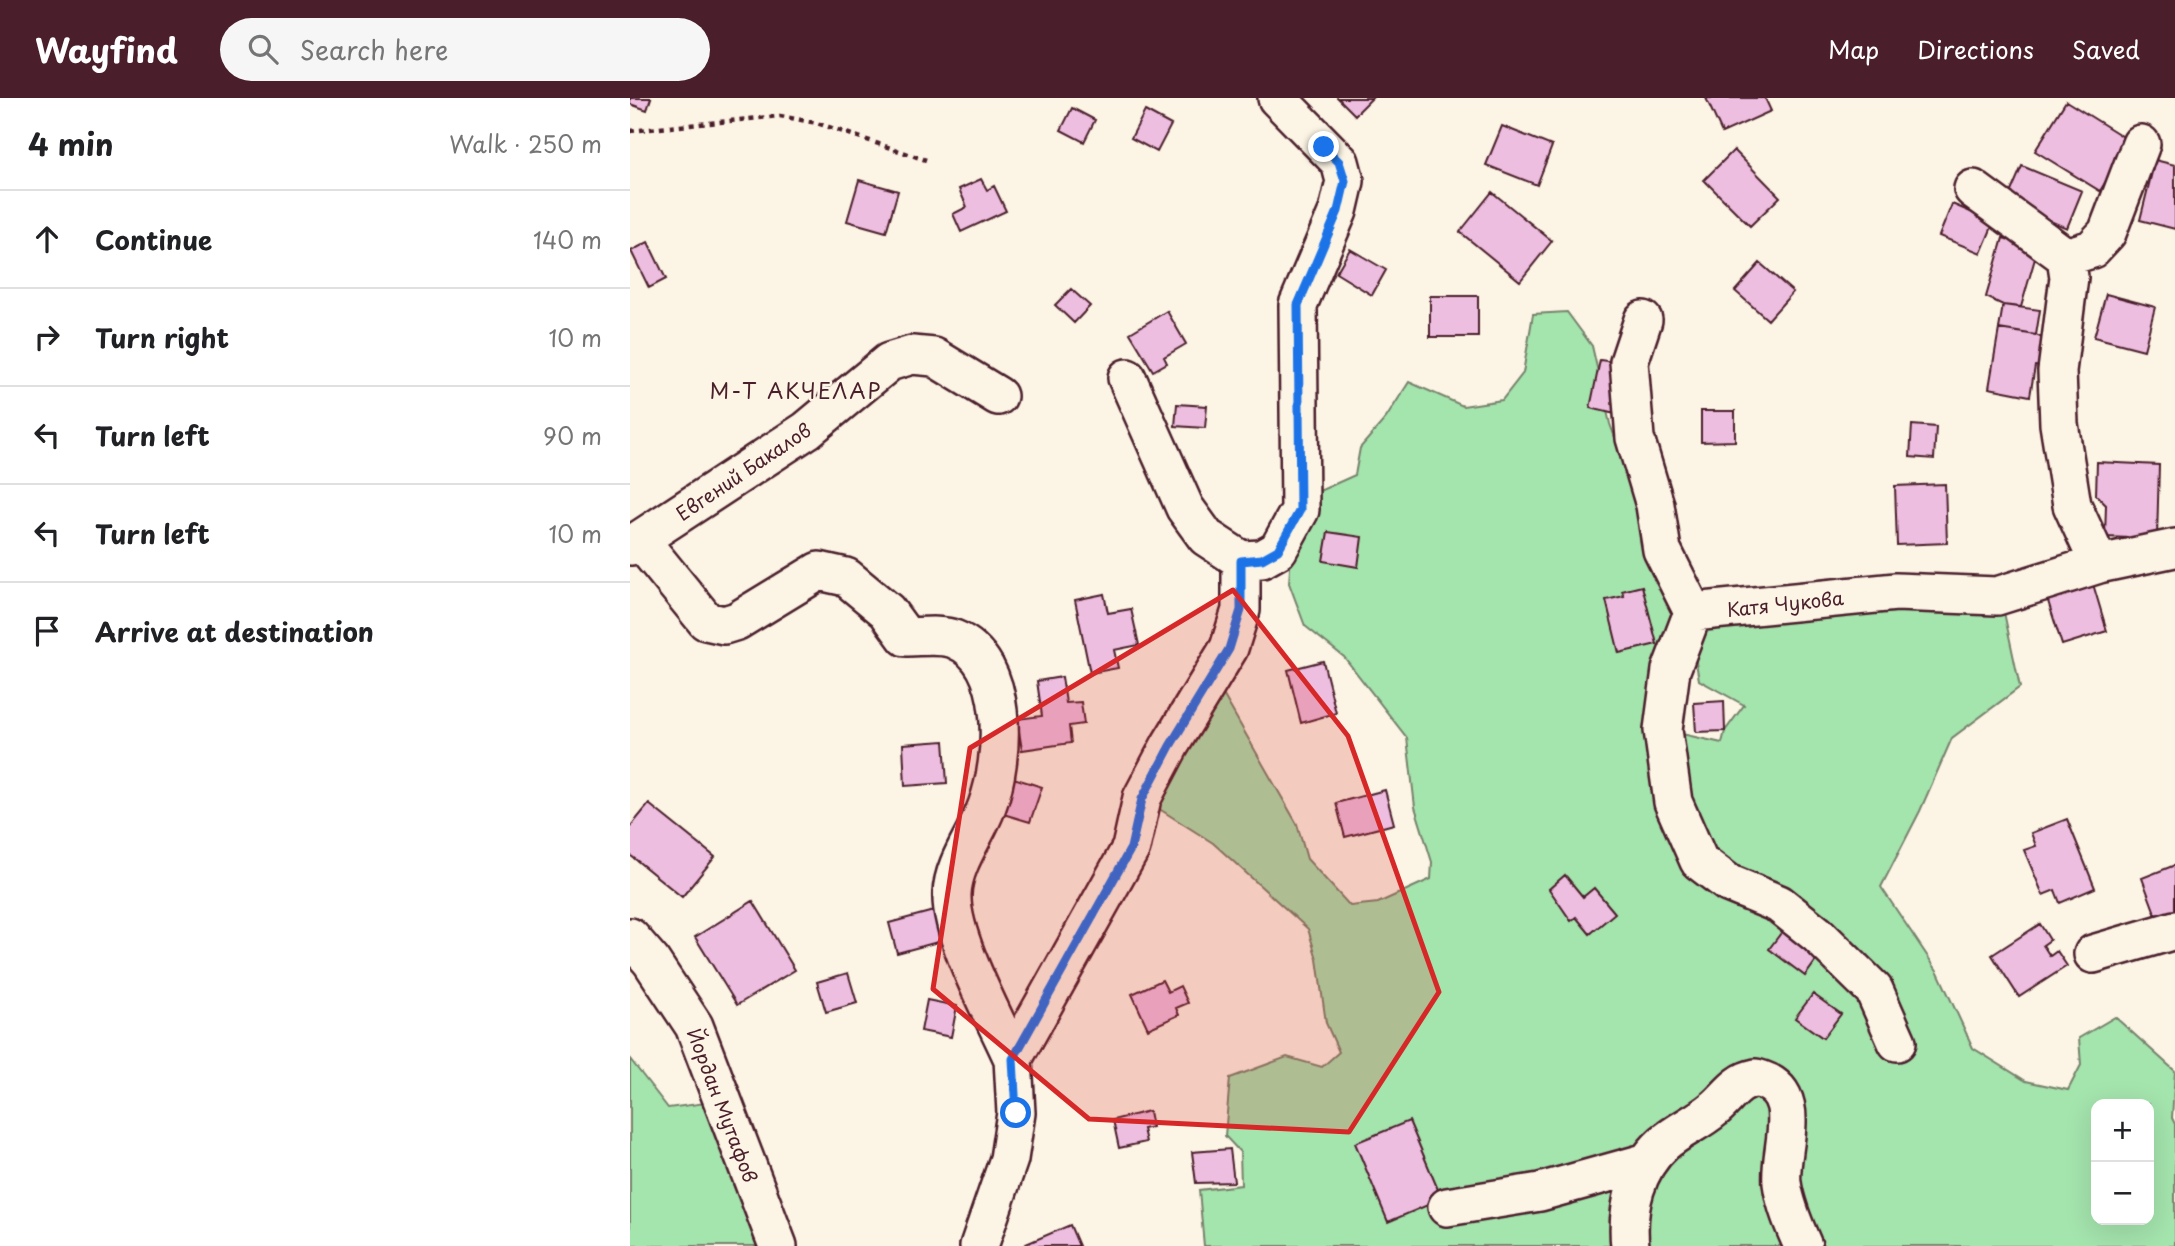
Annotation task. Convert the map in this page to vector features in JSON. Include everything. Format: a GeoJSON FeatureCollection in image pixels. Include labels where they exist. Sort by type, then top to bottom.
{"type":"FeatureCollection","features":[{"type":"Feature","properties":{"kind":"street"},"geometry":{"type":"LineString","coordinates":[[1127,378],[1185,508],[1206,537],[1241,561],[1262,559],[1278,550],[1300,510],[1298,305],[1338,211],[1345,181],[1339,162],[1277,98]]}},
{"type":"Feature","properties":{"kind":"street"},"geometry":{"type":"LineString","coordinates":[[2066,257],[2092,249],[2108,233],[2141,144]]}},
{"type":"Feature","properties":{"kind":"street"},"geometry":{"type":"LineString","coordinates":[[1973,189],[2066,257],[2069,276],[2057,371],[2059,424],[2072,505],[2099,564]]}},
{"type":"Feature","properties":{"kind":"street"},"geometry":{"type":"LineString","coordinates":[[1643,320],[1629,362],[1634,438],[1655,505],[1662,550],[1693,612],[1671,670],[1664,730],[1673,802],[1699,861],[1728,883],[1779,904],[1818,935],[1874,990],[1897,1042]]}},
{"type":"Feature","properties":{"kind":"street","name":"Евгений Бакалов"},"geometry":{"type":"LineString","coordinates":[[635,542],[807,430],[889,362],[912,355],[934,357],[998,396]]}},
{"type":"Feature","properties":{"kind":"street"},"geometry":{"type":"LineString","coordinates":[[635,542],[706,621],[724,625],[737,621],[819,571],[846,577],[887,611],[906,637],[951,637],[976,651],[988,669],[998,704],[998,747],[988,804],[960,863],[952,894],[961,940],[1013,1059],[1016,1113],[1009,1159],[979,1246]]}},
{"type":"Feature","properties":{"kind":"street","name":"Катя Чукова"},"geometry":{"type":"LineString","coordinates":[[1693,612],[1896,592],[1997,596],[2099,564],[2175,548]]}},
{"type":"Feature","properties":{"kind":"street"},"geometry":{"type":"LineString","coordinates":[[1013,1059],[1131,848],[1142,799],[1170,746],[1229,649],[1241,610],[1241,561]]}},
{"type":"Feature","properties":{"kind":"street"},"geometry":{"type":"LineString","coordinates":[[2093,954],[2175,930]]}},
{"type":"Feature","properties":{"kind":"street","name":"Йордан Мутафов"},"geometry":{"type":"LineString","coordinates":[[630,937],[651,961],[694,1026],[778,1246]]}},
{"type":"Feature","properties":{"kind":"street"},"geometry":{"type":"LineString","coordinates":[[1630,1246],[1634,1191],[1644,1163],[1666,1142],[1714,1109],[1736,1086],[1756,1078],[1771,1083],[1780,1096],[1789,1123],[1781,1162],[1782,1182],[1785,1201],[1803,1246]]}},
{"type":"Feature","properties":{"kind":"street"},"geometry":{"type":"LineString","coordinates":[[1447,1207],[1540,1192],[1644,1163]]}},
{"type":"Feature","properties":{"kind":"path"},"geometry":{"type":"LineString","coordinates":[[630,131],[780,116],[817,123],[926,160]]}},
{"type":"Feature","properties":{"kind":"highlighted area"},"geometry":{"type":"Polygon","coordinates":[[[1233,590],[1348,736],[1439,992],[1349,1132],[1089,1119],[933,989],[970,748],[1233,590]]]}},
{"type":"Feature","properties":{"kind":"green space"},"geometry":{"type":"Polygon","coordinates":[[[1567,312],[1592,346],[1610,424],[1645,518],[1684,610],[1664,730],[1722,743],[1725,731],[1744,705],[1699,680],[1695,657],[1708,626],[1913,603],[2002,603],[2020,687],[1952,738],[1920,811],[1881,887],[1938,972],[1973,1048],[2026,1081],[2068,1090],[2081,1065],[2079,1038],[2115,1017],[2175,1071],[2172,1118],[2175,1124],[2175,1246],[1204,1246],[1199,1190],[1241,1185],[1240,1152],[1225,1136],[1230,1078],[1287,1057],[1322,1067],[1339,1052],[1326,1023],[1317,959],[1308,929],[1213,843],[1142,798],[1212,675],[1297,824],[1307,859],[1350,906],[1378,903],[1431,879],[1432,862],[1415,807],[1407,738],[1344,657],[1305,626],[1289,583],[1291,554],[1317,492],[1355,475],[1360,448],[1386,418],[1409,382],[1463,406],[1502,400],[1523,373],[1533,314],[1567,312]]]}},
{"type":"Feature","properties":{"kind":"green space"},"geometry":{"type":"Polygon","coordinates":[[[630,1059],[668,1108],[736,1099],[797,1246],[630,1246],[630,1059]]]}},
{"type":"Feature","properties":{"kind":"building"},"geometry":{"type":"Polygon","coordinates":[[[630,98],[651,98],[647,110],[630,104],[630,98]]]}},
{"type":"Feature","properties":{"kind":"building"},"geometry":{"type":"Polygon","coordinates":[[[1338,98],[1372,98],[1355,115],[1338,98]]]}},
{"type":"Feature","properties":{"kind":"building"},"geometry":{"type":"Polygon","coordinates":[[[1706,98],[1765,98],[1771,111],[1722,133],[1706,98]]]}},
{"type":"Feature","properties":{"kind":"building"},"geometry":{"type":"Polygon","coordinates":[[[2066,101],[2130,141],[2100,191],[2035,151],[2066,101]]]}},
{"type":"Feature","properties":{"kind":"building"},"geometry":{"type":"Polygon","coordinates":[[[1072,108],[1095,120],[1084,142],[1061,130],[1072,108]]]}},
{"type":"Feature","properties":{"kind":"building"},"geometry":{"type":"Polygon","coordinates":[[[1145,111],[1171,125],[1157,152],[1131,138],[1145,111]]]}},
{"type":"Feature","properties":{"kind":"building"},"geometry":{"type":"Polygon","coordinates":[[[1502,126],[1552,146],[1537,185],[1486,165],[1502,126]]]}},
{"type":"Feature","properties":{"kind":"building"},"geometry":{"type":"Polygon","coordinates":[[[1734,150],[1780,197],[1750,226],[1704,180],[1734,150]]]}},
{"type":"Feature","properties":{"kind":"building"},"geometry":{"type":"Polygon","coordinates":[[[2155,160],[2175,165],[2175,229],[2140,220],[2155,160]]]}},
{"type":"Feature","properties":{"kind":"building"},"geometry":{"type":"Polygon","coordinates":[[[2022,166],[2082,191],[2067,228],[2006,203],[2022,166]]]}},
{"type":"Feature","properties":{"kind":"building"},"geometry":{"type":"Polygon","coordinates":[[[981,179],[987,190],[994,186],[1006,211],[961,232],[953,214],[967,207],[959,189],[981,179]]]}},
{"type":"Feature","properties":{"kind":"building"},"geometry":{"type":"Polygon","coordinates":[[[859,180],[898,191],[886,232],[847,221],[859,180]]]}},
{"type":"Feature","properties":{"kind":"building"},"geometry":{"type":"Polygon","coordinates":[[[1492,192],[1552,241],[1520,281],[1460,232],[1492,192]]]}},
{"type":"Feature","properties":{"kind":"building"},"geometry":{"type":"Polygon","coordinates":[[[1952,204],[1994,222],[1981,253],[1939,236],[1952,204]]]}},
{"type":"Feature","properties":{"kind":"building"},"geometry":{"type":"Polygon","coordinates":[[[2003,238],[2038,248],[2021,307],[2003,305],[1986,297],[2003,238]]]}},
{"type":"Feature","properties":{"kind":"building"},"geometry":{"type":"Polygon","coordinates":[[[648,242],[666,279],[649,288],[631,251],[648,242]]]}},
{"type":"Feature","properties":{"kind":"building"},"geometry":{"type":"Polygon","coordinates":[[[1350,249],[1386,270],[1372,295],[1336,273],[1350,249]]]}},
{"type":"Feature","properties":{"kind":"building"},"geometry":{"type":"Polygon","coordinates":[[[1760,263],[1793,292],[1768,320],[1735,291],[1760,263]]]}},
{"type":"Feature","properties":{"kind":"building"},"geometry":{"type":"Polygon","coordinates":[[[1071,289],[1090,306],[1074,323],[1055,305],[1071,289]]]}},
{"type":"Feature","properties":{"kind":"building"},"geometry":{"type":"Polygon","coordinates":[[[2106,294],[2155,307],[2144,350],[2094,337],[2106,294]]]}},
{"type":"Feature","properties":{"kind":"building"},"geometry":{"type":"Polygon","coordinates":[[[1430,296],[1478,296],[1478,337],[1430,337],[1430,296]]]}},
{"type":"Feature","properties":{"kind":"building"},"geometry":{"type":"Polygon","coordinates":[[[2003,305],[2040,310],[2036,335],[1999,329],[2003,305]]]}},
{"type":"Feature","properties":{"kind":"building"},"geometry":{"type":"Polygon","coordinates":[[[1167,311],[1186,344],[1164,357],[1167,363],[1153,371],[1130,333],[1167,311]]]}},
{"type":"Feature","properties":{"kind":"building"},"geometry":{"type":"Polygon","coordinates":[[[1999,329],[2036,335],[2049,341],[2045,367],[2035,366],[2030,396],[1989,388],[1999,329]]]}},
{"type":"Feature","properties":{"kind":"building"},"geometry":{"type":"Polygon","coordinates":[[[1600,360],[1614,362],[1611,377],[1622,379],[1615,414],[1590,408],[1600,360]]]}},
{"type":"Feature","properties":{"kind":"building"},"geometry":{"type":"Polygon","coordinates":[[[1177,404],[1207,406],[1205,428],[1175,426],[1177,404]]]}},
{"type":"Feature","properties":{"kind":"building"},"geometry":{"type":"Polygon","coordinates":[[[1701,411],[1735,411],[1735,441],[1701,442],[1701,411]]]}},
{"type":"Feature","properties":{"kind":"building"},"geometry":{"type":"Polygon","coordinates":[[[1912,425],[1936,427],[1934,459],[1910,457],[1912,425]]]}},
{"type":"Feature","properties":{"kind":"building"},"geometry":{"type":"Polygon","coordinates":[[[2097,462],[2159,465],[2157,539],[2105,537],[2106,505],[2096,495],[2097,462]]]}},
{"type":"Feature","properties":{"kind":"building"},"geometry":{"type":"Polygon","coordinates":[[[1945,484],[1947,543],[1897,545],[1895,486],[1945,484]]]}},
{"type":"Feature","properties":{"kind":"building"},"geometry":{"type":"Polygon","coordinates":[[[1328,532],[1362,537],[1358,567],[1323,561],[1328,532]]]}},
{"type":"Feature","properties":{"kind":"building"},"geometry":{"type":"Polygon","coordinates":[[[2093,584],[2107,631],[2062,645],[2047,598],[2093,584]]]}},
{"type":"Feature","properties":{"kind":"building"},"geometry":{"type":"Polygon","coordinates":[[[1642,586],[1657,644],[1619,653],[1606,600],[1624,596],[1622,591],[1642,586]]]}},
{"type":"Feature","properties":{"kind":"building"},"geometry":{"type":"Polygon","coordinates":[[[1104,594],[1108,613],[1131,609],[1139,645],[1114,650],[1118,668],[1090,673],[1075,600],[1104,594]]]}},
{"type":"Feature","properties":{"kind":"building"},"geometry":{"type":"Polygon","coordinates":[[[1323,661],[1336,713],[1301,723],[1288,670],[1323,661]]]}},
{"type":"Feature","properties":{"kind":"building"},"geometry":{"type":"Polygon","coordinates":[[[1062,677],[1066,703],[1081,702],[1084,724],[1069,726],[1071,743],[1022,750],[1017,719],[1042,716],[1037,681],[1062,677]]]}},
{"type":"Feature","properties":{"kind":"building"},"geometry":{"type":"Polygon","coordinates":[[[1724,701],[1725,731],[1696,732],[1694,703],[1724,701]]]}},
{"type":"Feature","properties":{"kind":"building"},"geometry":{"type":"Polygon","coordinates":[[[944,741],[947,783],[905,786],[903,744],[944,741]]]}},
{"type":"Feature","properties":{"kind":"building"},"geometry":{"type":"Polygon","coordinates":[[[1004,775],[1042,787],[1030,822],[993,811],[1004,775]]]}},
{"type":"Feature","properties":{"kind":"building"},"geometry":{"type":"Polygon","coordinates":[[[1385,790],[1394,824],[1345,837],[1336,803],[1385,790]]]}},
{"type":"Feature","properties":{"kind":"building"},"geometry":{"type":"Polygon","coordinates":[[[649,804],[715,857],[682,897],[630,855],[630,827],[649,804]]]}},
{"type":"Feature","properties":{"kind":"building"},"geometry":{"type":"Polygon","coordinates":[[[2067,819],[2095,888],[2060,903],[2055,890],[2043,895],[2024,850],[2036,846],[2031,833],[2067,819]]]}},
{"type":"Feature","properties":{"kind":"building"},"geometry":{"type":"Polygon","coordinates":[[[2175,865],[2175,915],[2158,921],[2142,878],[2175,865]]]}},
{"type":"Feature","properties":{"kind":"building"},"geometry":{"type":"Polygon","coordinates":[[[1565,875],[1583,897],[1594,888],[1615,913],[1590,934],[1576,917],[1571,921],[1549,889],[1565,875]]]}},
{"type":"Feature","properties":{"kind":"building"},"geometry":{"type":"Polygon","coordinates":[[[753,901],[795,970],[737,1005],[695,937],[753,901]]]}},
{"type":"Feature","properties":{"kind":"building"},"geometry":{"type":"Polygon","coordinates":[[[941,909],[949,939],[897,953],[889,923],[941,909]]]}},
{"type":"Feature","properties":{"kind":"building"},"geometry":{"type":"Polygon","coordinates":[[[1790,921],[1825,948],[1805,976],[1769,949],[1790,921]]]}},
{"type":"Feature","properties":{"kind":"building"},"geometry":{"type":"Polygon","coordinates":[[[2040,924],[2050,940],[2043,945],[2050,956],[2057,951],[2067,966],[2019,997],[1992,955],[2040,924]]]}},
{"type":"Feature","properties":{"kind":"building"},"geometry":{"type":"Polygon","coordinates":[[[848,973],[857,1003],[826,1012],[817,982],[848,973]]]}},
{"type":"Feature","properties":{"kind":"building"},"geometry":{"type":"Polygon","coordinates":[[[1162,980],[1168,992],[1180,986],[1188,1003],[1176,1008],[1179,1015],[1148,1029],[1132,994],[1162,980]]]}},
{"type":"Feature","properties":{"kind":"building"},"geometry":{"type":"Polygon","coordinates":[[[1813,994],[1841,1014],[1823,1038],[1795,1018],[1813,994]]]}},
{"type":"Feature","properties":{"kind":"building"},"geometry":{"type":"Polygon","coordinates":[[[927,1000],[957,1006],[951,1037],[921,1031],[927,1000]]]}},
{"type":"Feature","properties":{"kind":"building"},"geometry":{"type":"Polygon","coordinates":[[[1149,1111],[1152,1127],[1143,1129],[1146,1142],[1119,1148],[1113,1120],[1149,1111]]]}},
{"type":"Feature","properties":{"kind":"building"},"geometry":{"type":"Polygon","coordinates":[[[1409,1121],[1442,1199],[1388,1222],[1355,1143],[1409,1121]]]}},
{"type":"Feature","properties":{"kind":"building"},"geometry":{"type":"Polygon","coordinates":[[[1230,1149],[1234,1182],[1196,1183],[1192,1152],[1230,1149]]]}},
{"type":"Feature","properties":{"kind":"building"},"geometry":{"type":"Polygon","coordinates":[[[1070,1225],[1079,1246],[1026,1244],[1070,1225]]]}},
{"type":"Feature","properties":{"kind":"district","name":"М-Т АКЧЕЛАР"},"geometry":{"type":"Point","coordinates":[796,390]}},
{"type":"Feature","properties":{"kind":"route"},"geometry":{"type":"LineString","coordinates":[[1016,1113],[1013,1059],[1097,904],[1131,848],[1142,799],[1195,699],[1229,649],[1241,610],[1241,561],[1262,559],[1278,550],[1300,510],[1298,305],[1338,211],[1345,181],[1339,162],[1324,147]]}}]}
